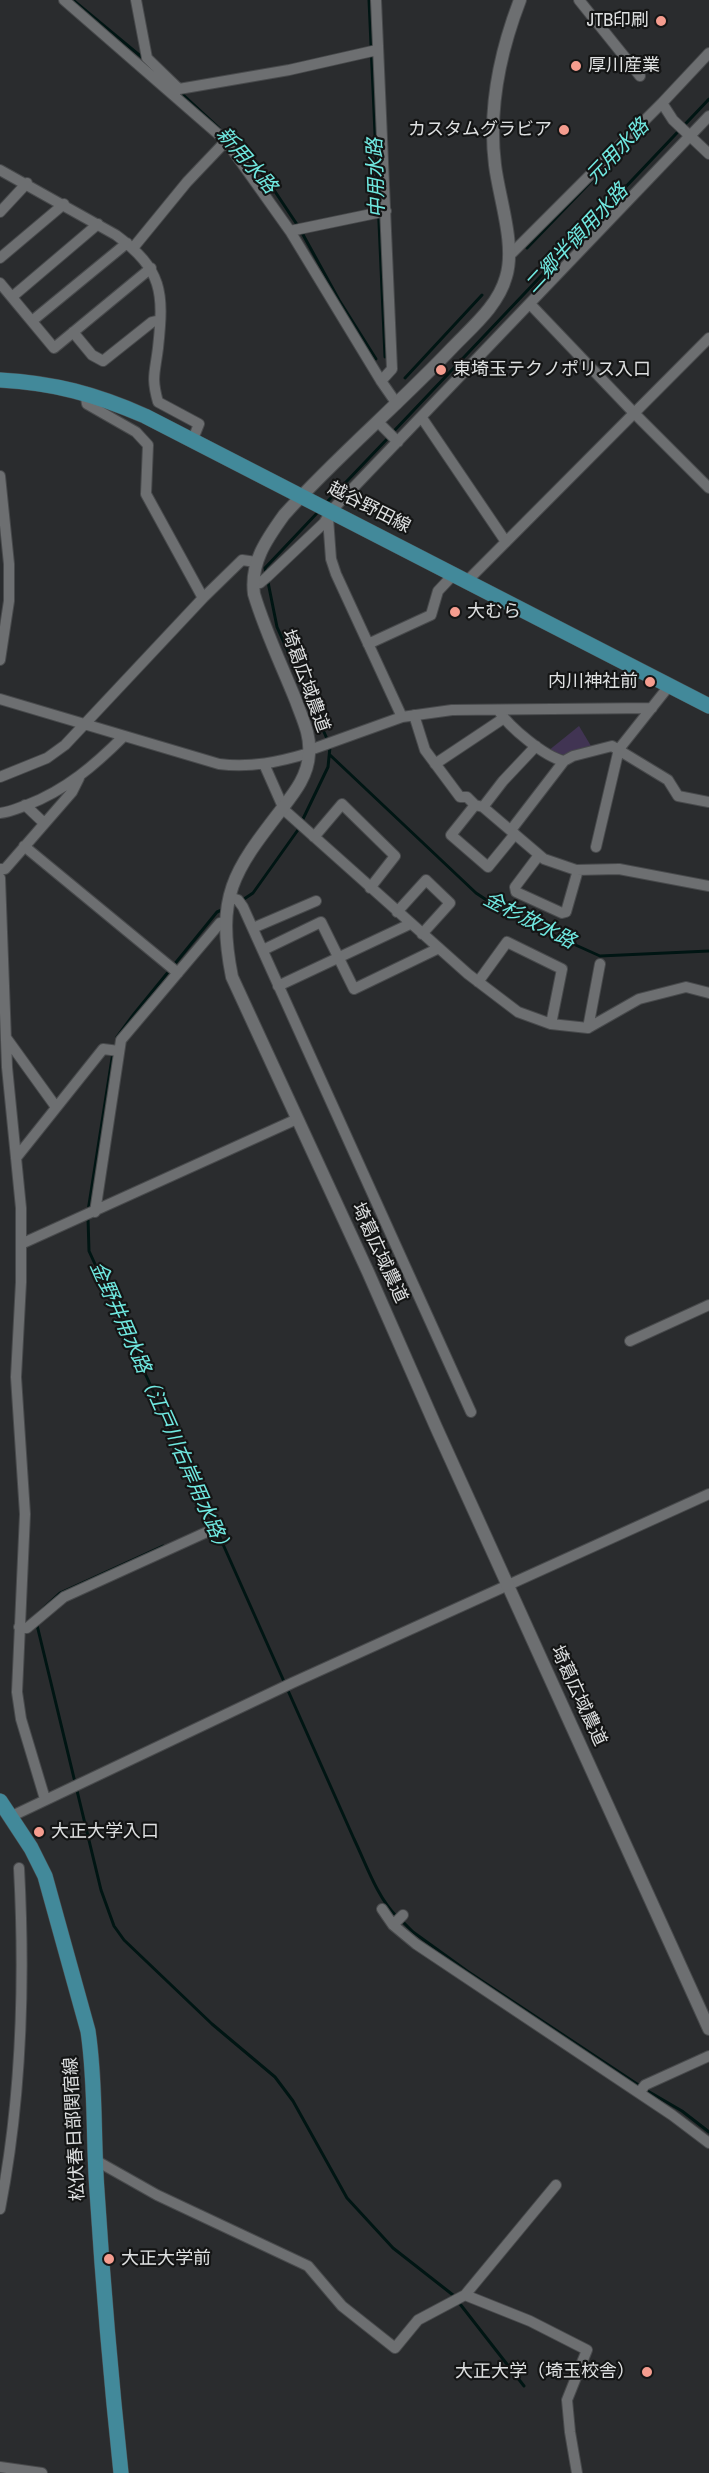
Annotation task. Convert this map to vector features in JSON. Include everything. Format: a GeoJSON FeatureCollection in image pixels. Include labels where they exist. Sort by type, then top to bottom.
{"type":"FeatureCollection","features":[{"type":"Feature","properties":{"kind":"main road","name":"越谷野田線"},"geometry":{"type":"LineString","coordinates":[[0,380],[49,384],[85,392],[193,439],[302,495],[330,514],[709,706]]}},
{"type":"Feature","properties":{"kind":"main road","name":"松伏春日部関宿線"},"geometry":{"type":"LineString","coordinates":[[0,1801],[12,1816],[45,1876],[88,2031],[92,2056],[95,2160],[110,2365],[121,2473]]}},
{"type":"Feature","properties":{"kind":"street"},"geometry":{"type":"LineString","coordinates":[[64,0],[175,91],[226,141],[290,231],[397,404]]}},
{"type":"Feature","properties":{"kind":"street"},"geometry":{"type":"LineString","coordinates":[[136,0],[147,58],[175,91]]}},
{"type":"Feature","properties":{"kind":"street"},"geometry":{"type":"LineString","coordinates":[[376,0],[392,369],[381,381]]}},
{"type":"Feature","properties":{"kind":"street"},"geometry":{"type":"LineString","coordinates":[[509,256],[494,162],[494,107],[502,52],[520,0]]}},
{"type":"Feature","properties":{"kind":"street"},"geometry":{"type":"LineString","coordinates":[[579,0],[640,76]]}},
{"type":"Feature","properties":{"kind":"street"},"geometry":{"type":"LineString","coordinates":[[175,91],[377,50]]}},
{"type":"Feature","properties":{"kind":"street"},"geometry":{"type":"LineString","coordinates":[[509,256],[709,53]]}},
{"type":"Feature","properties":{"kind":"street"},"geometry":{"type":"LineString","coordinates":[[662,103],[673,120],[709,154]]}},
{"type":"Feature","properties":{"kind":"street"},"geometry":{"type":"LineString","coordinates":[[253,581],[260,583],[267,577],[330,514],[396,440],[422,418],[709,116]]}},
{"type":"Feature","properties":{"kind":"street"},"geometry":{"type":"LineString","coordinates":[[32,321],[130,245],[226,141]]}},
{"type":"Feature","properties":{"kind":"street"},"geometry":{"type":"LineString","coordinates":[[0,170],[98,224],[130,245],[151,268],[160,290],[160,320],[152,381],[158,402],[199,424],[193,439]]}},
{"type":"Feature","properties":{"kind":"street"},"geometry":{"type":"LineString","coordinates":[[0,212],[27,183]]}},
{"type":"Feature","properties":{"kind":"street"},"geometry":{"type":"LineString","coordinates":[[0,258],[64,204]]}},
{"type":"Feature","properties":{"kind":"street"},"geometry":{"type":"LineString","coordinates":[[290,231],[386,211]]}},
{"type":"Feature","properties":{"kind":"street"},"geometry":{"type":"LineString","coordinates":[[12,297],[98,224]]}},
{"type":"Feature","properties":{"kind":"street","name":"埼葛広域農道"},"geometry":{"type":"LineString","coordinates":[[509,256],[507,275],[494,303],[397,404],[381,425],[302,495],[270,534],[256,562],[253,581],[257,603],[303,719],[309,752],[306,771],[283,807],[247,854],[235,876],[237,901],[226,922],[227,950],[232,977],[709,2029]]}},
{"type":"Feature","properties":{"kind":"street"},"geometry":{"type":"LineString","coordinates":[[0,283],[54,348],[151,268]]}},
{"type":"Feature","properties":{"kind":"street"},"geometry":{"type":"LineString","coordinates":[[530,304],[709,488]]}},
{"type":"Feature","properties":{"kind":"street"},"geometry":{"type":"LineString","coordinates":[[73,332],[92,355],[104,361],[152,322],[160,320]]}},
{"type":"Feature","properties":{"kind":"street"},"geometry":{"type":"LineString","coordinates":[[368,644],[431,615],[438,591],[460,578],[506,542],[709,338]]}},
{"type":"Feature","properties":{"kind":"street"},"geometry":{"type":"LineString","coordinates":[[85,392],[87,404],[136,432],[148,446],[146,494],[203,598]]}},
{"type":"Feature","properties":{"kind":"street"},"geometry":{"type":"LineString","coordinates":[[422,418],[506,542]]}},
{"type":"Feature","properties":{"kind":"street"},"geometry":{"type":"LineString","coordinates":[[381,425],[396,440]]}},
{"type":"Feature","properties":{"kind":"street"},"geometry":{"type":"LineString","coordinates":[[0,476],[9,564],[9,601],[0,660]]}},
{"type":"Feature","properties":{"kind":"street"},"geometry":{"type":"LineString","coordinates":[[330,514],[332,559],[336,574],[402,717]]}},
{"type":"Feature","properties":{"kind":"street"},"geometry":{"type":"LineString","coordinates":[[0,777],[47,758],[65,745],[203,598],[242,560],[256,562]]}},
{"type":"Feature","properties":{"kind":"street"},"geometry":{"type":"LineString","coordinates":[[596,847],[620,749],[669,686]]}},
{"type":"Feature","properties":{"kind":"street"},"geometry":{"type":"LineString","coordinates":[[0,699],[219,764],[240,766],[264,764],[309,752],[402,717],[414,715],[452,710],[501,714],[652,708]]}},
{"type":"Feature","properties":{"kind":"street"},"geometry":{"type":"LineString","coordinates":[[501,714],[536,746],[564,761]]}},
{"type":"Feature","properties":{"kind":"street"},"geometry":{"type":"LineString","coordinates":[[435,764],[501,714]]}},
{"type":"Feature","properties":{"kind":"street"},"geometry":{"type":"LineString","coordinates":[[414,715],[425,750],[460,797],[467,797],[544,859],[578,870],[619,869],[709,886]]}},
{"type":"Feature","properties":{"kind":"street"},"geometry":{"type":"LineString","coordinates":[[0,813],[25,805],[79,777],[124,736]]}},
{"type":"Feature","properties":{"kind":"street"},"geometry":{"type":"LineString","coordinates":[[536,746],[451,835],[488,867],[564,761],[573,756],[612,746],[668,780],[678,796],[709,802]]}},
{"type":"Feature","properties":{"kind":"street"},"geometry":{"type":"LineString","coordinates":[[264,764],[283,807],[410,924],[478,982],[518,1012],[551,1024],[588,1028],[639,999],[686,987],[709,993]]}},
{"type":"Feature","properties":{"kind":"street"},"geometry":{"type":"LineString","coordinates":[[0,868],[5,868],[72,792],[79,777]]}},
{"type":"Feature","properties":{"kind":"street"},"geometry":{"type":"LineString","coordinates":[[314,837],[342,804],[395,856],[370,888]]}},
{"type":"Feature","properties":{"kind":"street"},"geometry":{"type":"LineString","coordinates":[[25,805],[44,824]]}},
{"type":"Feature","properties":{"kind":"street"},"geometry":{"type":"LineString","coordinates":[[24,846],[178,973]]}},
{"type":"Feature","properties":{"kind":"street"},"geometry":{"type":"LineString","coordinates":[[539,855],[515,888],[516,891],[562,912],[566,912],[578,870]]}},
{"type":"Feature","properties":{"kind":"street"},"geometry":{"type":"LineString","coordinates":[[0,878],[10,1111],[21,1208],[16,1377],[25,1514],[17,1692],[21,1719],[45,1799]]}},
{"type":"Feature","properties":{"kind":"street"},"geometry":{"type":"LineString","coordinates":[[397,912],[426,880],[450,903],[422,934]]}},
{"type":"Feature","properties":{"kind":"street"},"geometry":{"type":"LineString","coordinates":[[237,901],[253,928],[471,1412]]}},
{"type":"Feature","properties":{"kind":"street"},"geometry":{"type":"LineString","coordinates":[[253,928],[316,901]]}},
{"type":"Feature","properties":{"kind":"street"},"geometry":{"type":"LineString","coordinates":[[94,1212],[114,1050],[220,923],[226,922]]}},
{"type":"Feature","properties":{"kind":"street"},"geometry":{"type":"LineString","coordinates":[[263,950],[321,922],[354,989],[438,948]]}},
{"type":"Feature","properties":{"kind":"street"},"geometry":{"type":"LineString","coordinates":[[278,986],[410,924]]}},
{"type":"Feature","properties":{"kind":"street"},"geometry":{"type":"LineString","coordinates":[[478,982],[507,942],[562,969],[551,1024]]}},
{"type":"Feature","properties":{"kind":"street"},"geometry":{"type":"LineString","coordinates":[[588,1028],[600,964]]}},
{"type":"Feature","properties":{"kind":"street"},"geometry":{"type":"LineString","coordinates":[[6,1038],[56,1107]]}},
{"type":"Feature","properties":{"kind":"street"},"geometry":{"type":"LineString","coordinates":[[16,1158],[103,1048],[114,1050]]}},
{"type":"Feature","properties":{"kind":"street"},"geometry":{"type":"LineString","coordinates":[[21,1244],[297,1119]]}},
{"type":"Feature","properties":{"kind":"street"},"geometry":{"type":"LineString","coordinates":[[630,1341],[709,1305]]}},
{"type":"Feature","properties":{"kind":"street"},"geometry":{"type":"LineString","coordinates":[[12,1816],[279,1689],[709,1494]]}},
{"type":"Feature","properties":{"kind":"street"},"geometry":{"type":"LineString","coordinates":[[19,1627],[27,1628],[64,1597],[216,1528]]}},
{"type":"Feature","properties":{"kind":"street"},"geometry":{"type":"LineString","coordinates":[[0,2209],[16,2105],[22,1934],[19,1868]]}},
{"type":"Feature","properties":{"kind":"street"},"geometry":{"type":"LineString","coordinates":[[382,1909],[393,1924],[416,1944],[642,2089],[709,2143]]}},
{"type":"Feature","properties":{"kind":"street"},"geometry":{"type":"LineString","coordinates":[[393,1924],[403,1915]]}},
{"type":"Feature","properties":{"kind":"street"},"geometry":{"type":"LineString","coordinates":[[642,2089],[709,2056]]}},
{"type":"Feature","properties":{"kind":"street"},"geometry":{"type":"LineString","coordinates":[[95,2160],[157,2195],[308,2266],[342,2306],[395,2348],[418,2320],[459,2299],[556,2185]]}},
{"type":"Feature","properties":{"kind":"street"},"geometry":{"type":"LineString","coordinates":[[459,2299],[530,2321],[587,2350],[567,2400],[577,2473]]}},
{"type":"Feature","properties":{"kind":"street"},"geometry":{"type":"LineString","coordinates":[[0,2467],[42,2473]]}},
{"type":"Feature","properties":{"kind":"shaded area"},"geometry":{"type":"Polygon","coordinates":[[[579,726],[591,746],[564,755],[548,751],[579,726]]]}},
{"type":"Feature","properties":{"kind":"waterway","name":"新用水路"},"geometry":{"type":"LineString","coordinates":[[73,0],[144,59]]}},
{"type":"Feature","properties":{"kind":"waterway","name":"中用水路"},"geometry":{"type":"LineString","coordinates":[[369,0],[385,357]]}},
{"type":"Feature","properties":{"kind":"waterway","name":"新用水路"},"geometry":{"type":"LineString","coordinates":[[180,92],[219,128]]}},
{"type":"Feature","properties":{"kind":"waterway","name":"二郷半領用水路"},"geometry":{"type":"LineString","coordinates":[[393,432],[709,99]]}},
{"type":"Feature","properties":{"kind":"waterway","name":"新用水路"},"geometry":{"type":"LineString","coordinates":[[228,137],[266,178],[298,226]]}},
{"type":"Feature","properties":{"kind":"waterway","name":"元用水路"},"geometry":{"type":"LineString","coordinates":[[527,248],[607,165]]}},
{"type":"Feature","properties":{"kind":"waterway","name":"新用水路"},"geometry":{"type":"LineString","coordinates":[[301,231],[339,300],[376,359]]}},
{"type":"Feature","properties":{"kind":"waterway","name":"元用水路"},"geometry":{"type":"LineString","coordinates":[[405,378],[482,295]]}},
{"type":"Feature","properties":{"kind":"waterway","name":"金野井用水路（江戸川右岸用水路）"},"geometry":{"type":"LineString","coordinates":[[325,504],[389,437]]}},
{"type":"Feature","properties":{"kind":"waterway","name":"金野井用水路（江戸川右岸用水路）"},"geometry":{"type":"LineString","coordinates":[[266,573],[265,568],[319,511]]}},
{"type":"Feature","properties":{"kind":"waterway","name":"金野井用水路（江戸川右岸用水路）"},"geometry":{"type":"LineString","coordinates":[[268,582],[277,627],[328,741]]}},
{"type":"Feature","properties":{"kind":"waterway","name":"金野井用水路（江戸川右岸用水路）"},"geometry":{"type":"LineString","coordinates":[[302,821],[328,767],[330,747]]}},
{"type":"Feature","properties":{"kind":"waterway","name":"金杉放水路"},"geometry":{"type":"LineString","coordinates":[[330,755],[476,893],[509,915],[600,956],[709,951]]}},
{"type":"Feature","properties":{"kind":"waterway","name":"金野井用水路（江戸川右岸用水路）"},"geometry":{"type":"LineString","coordinates":[[241,901],[253,893],[300,827]]}},
{"type":"Feature","properties":{"kind":"waterway","name":"金野井用水路（江戸川右岸用水路）"},"geometry":{"type":"LineString","coordinates":[[117,1037],[217,912],[224,909]]}},
{"type":"Feature","properties":{"kind":"waterway","name":"金野井用水路（江戸川右岸用水路）"},"geometry":{"type":"LineString","coordinates":[[88,1211],[113,1052]]}},
{"type":"Feature","properties":{"kind":"waterway","name":"金野井用水路（江戸川右岸用水路）"},"geometry":{"type":"LineString","coordinates":[[88,1218],[89,1251],[368,1869],[384,1900],[397,1917]]}},
{"type":"Feature","properties":{"kind":"waterway"},"geometry":{"type":"LineString","coordinates":[[36,1615],[60,1593],[163,1546]]}},
{"type":"Feature","properties":{"kind":"waterway"},"geometry":{"type":"LineString","coordinates":[[37,1625],[101,1890],[114,1926],[124,1940],[212,2024],[275,2077],[293,2101],[347,2198],[393,2248],[453,2295],[524,2386]]}},
{"type":"Feature","properties":{"kind":"waterway","name":"金野井用水路（江戸川右岸用水路）"},"geometry":{"type":"LineString","coordinates":[[402,1921],[413,1932],[467,1971],[640,2086]]}},
{"type":"Feature","properties":{"kind":"waterway","name":"金野井用水路（江戸川右岸用水路）"},"geometry":{"type":"LineString","coordinates":[[646,2090],[682,2111],[709,2132]]}},
{"type":"Feature","properties":{"kind":"place","name":"JTB印刷"},"geometry":{"type":"Point","coordinates":[661,21]}},
{"type":"Feature","properties":{"kind":"place","name":"厚川産業"},"geometry":{"type":"Point","coordinates":[576,66]}},
{"type":"Feature","properties":{"kind":"place","name":"カスタムグラビア"},"geometry":{"type":"Point","coordinates":[564,130]}},
{"type":"Feature","properties":{"kind":"place","name":"東埼玉テクノポリス入口"},"geometry":{"type":"Point","coordinates":[441,370]}},
{"type":"Feature","properties":{"kind":"place","name":"大むら"},"geometry":{"type":"Point","coordinates":[455,612]}},
{"type":"Feature","properties":{"kind":"place","name":"内川神社前"},"geometry":{"type":"Point","coordinates":[650,682]}},
{"type":"Feature","properties":{"kind":"place","name":"大正大学入口"},"geometry":{"type":"Point","coordinates":[39,1832]}},
{"type":"Feature","properties":{"kind":"place","name":"大正大学前"},"geometry":{"type":"Point","coordinates":[109,2259]}},
{"type":"Feature","properties":{"kind":"place","name":"大正大学（埼玉校舎）"},"geometry":{"type":"Point","coordinates":[647,2372]}}]}
